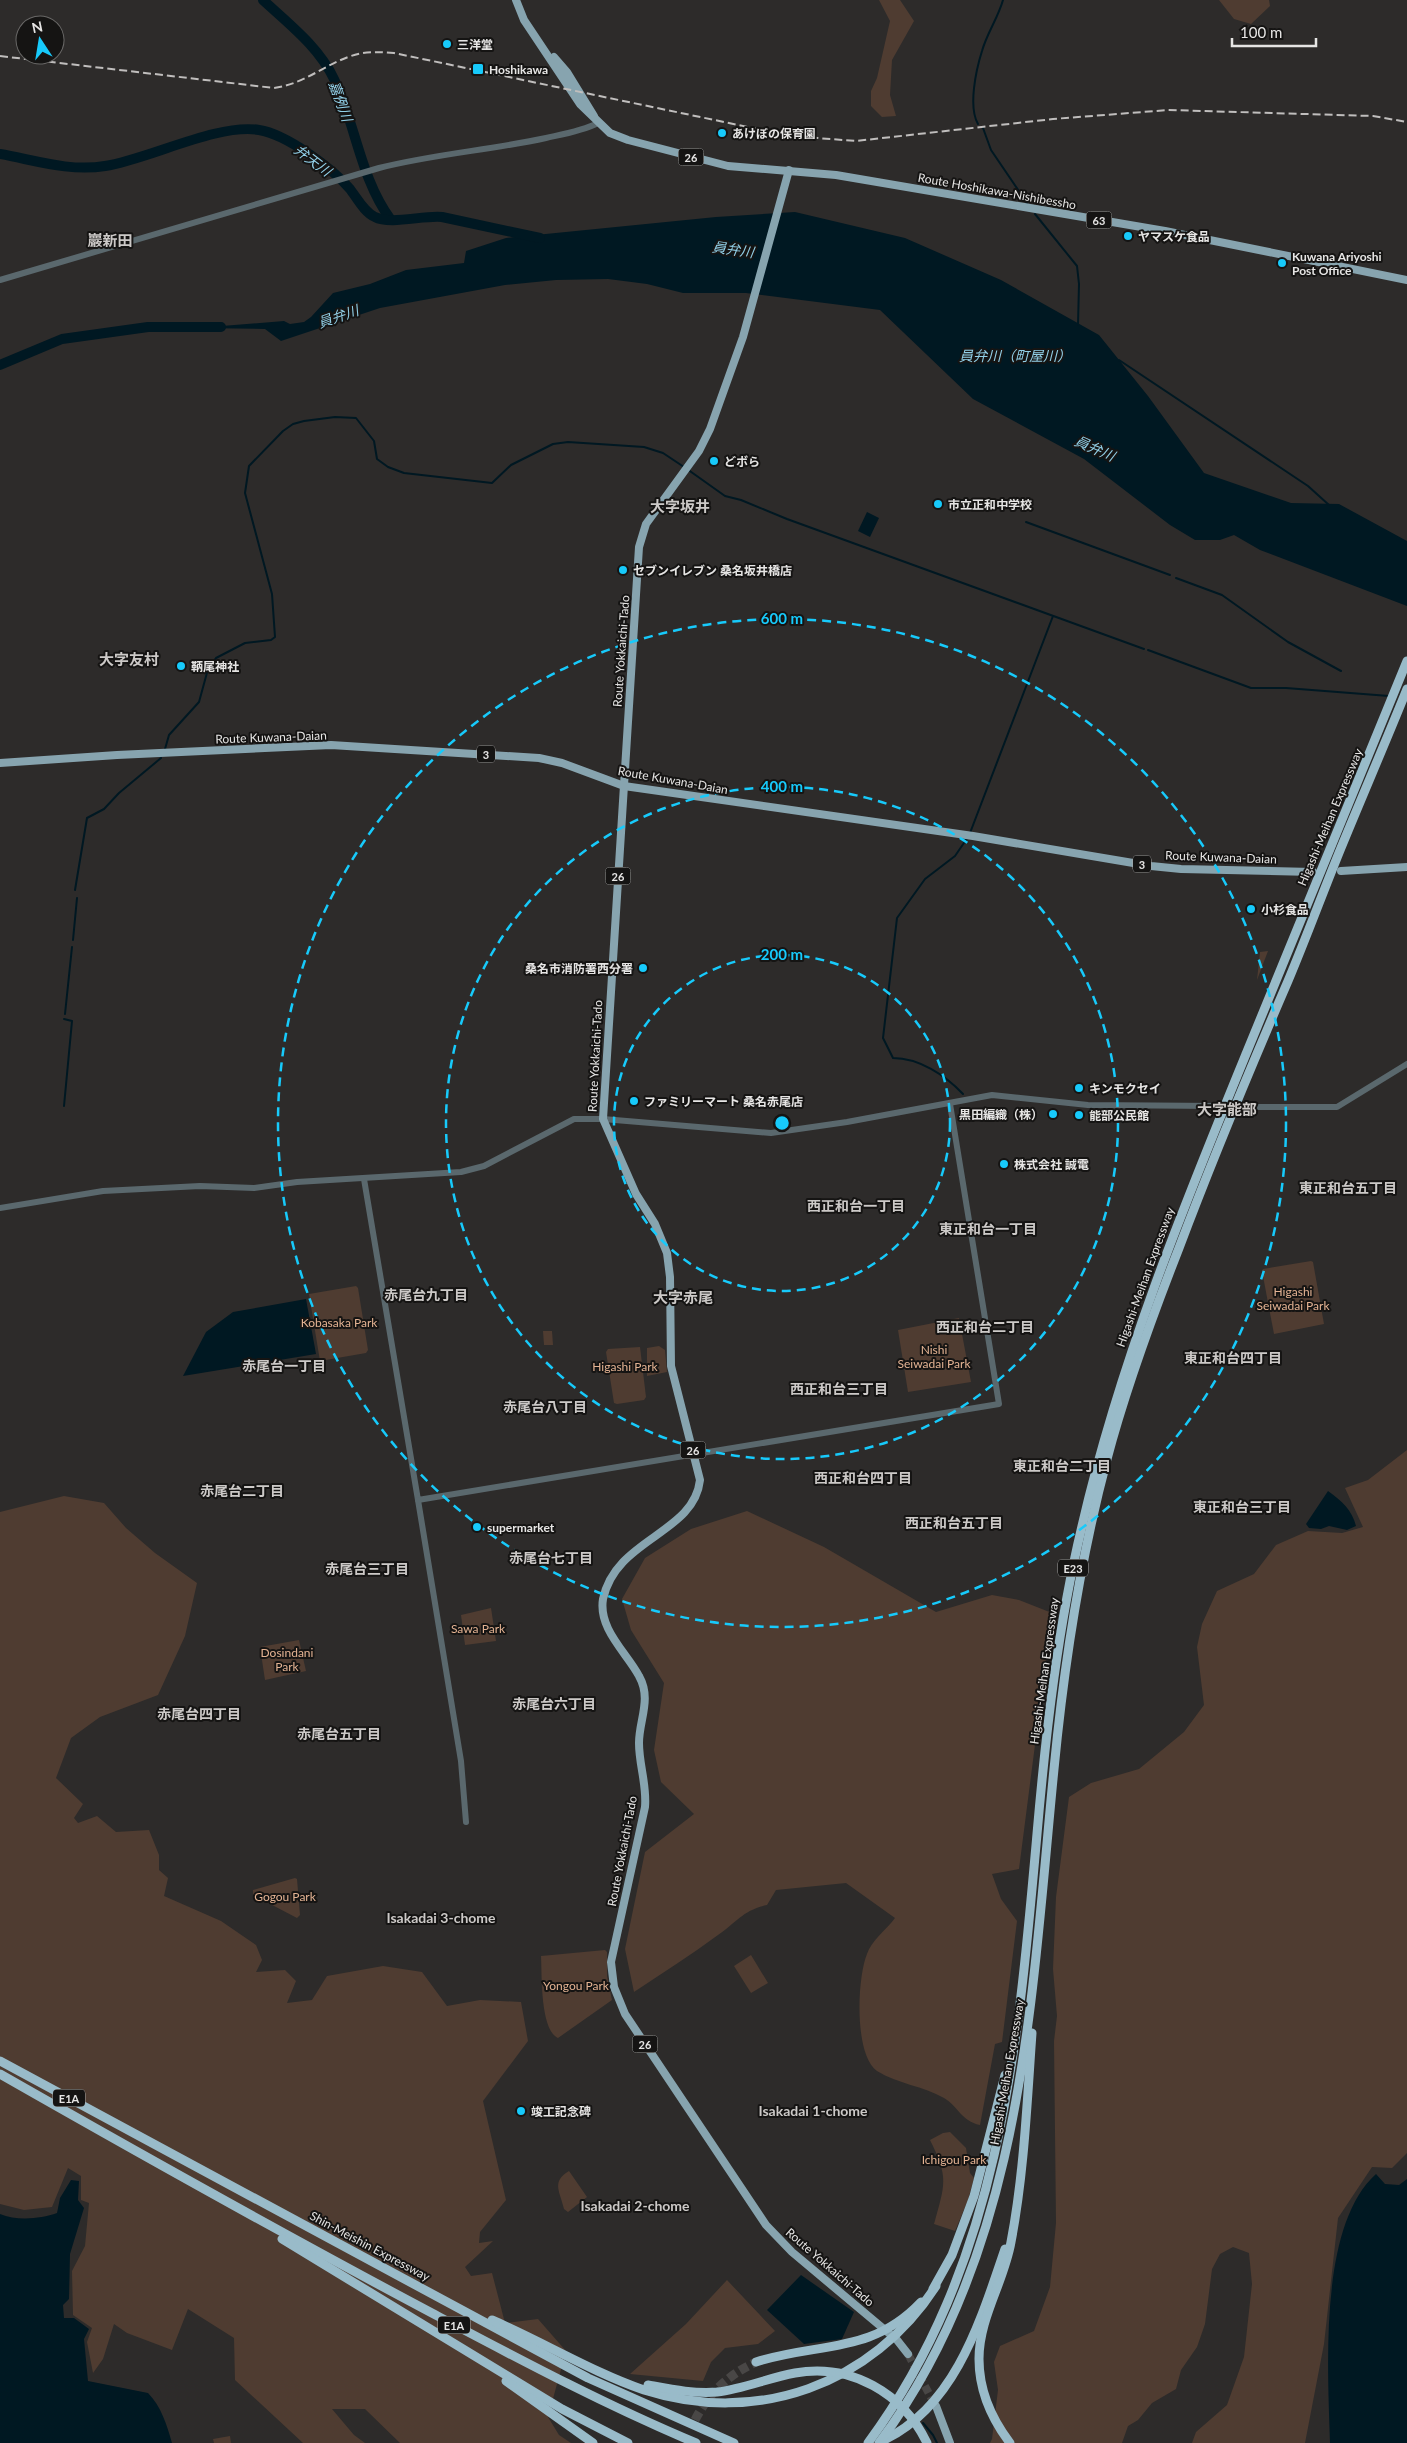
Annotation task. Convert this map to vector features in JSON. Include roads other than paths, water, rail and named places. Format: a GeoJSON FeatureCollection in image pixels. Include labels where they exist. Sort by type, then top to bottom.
{"type":"FeatureCollection","features":[{"type":"Feature","properties":{"kind":"highway","name":"Higashi-Meihan Expressway"},"geometry":{"type":"LineString","coordinates":[[868,2443],[908,2383],[930,2343],[950,2300],[969,2251],[995,2159],[1020,2008],[1051,1702],[1070,1582],[1099,1457],[1132,1347],[1202,1161],[1407,661]]}},
{"type":"Feature","properties":{"kind":"highway","name":"Higashi-Meihan Expressway"},"geometry":{"type":"LineString","coordinates":[[878,2443],[916,2388],[938,2347],[960,2301],[992,2207],[1014,2113],[1035,1976],[1054,1764],[1069,1647],[1091,1526],[1122,1408],[1147,1333],[1211,1164],[1407,689]]}},
{"type":"Feature","properties":{"kind":"highway"},"geometry":{"type":"LineString","coordinates":[[878,2443],[917,2418],[948,2384],[994,2289],[1011,2242],[1025,2117],[1035,1976]]}},
{"type":"Feature","properties":{"kind":"highway"},"geometry":{"type":"LineString","coordinates":[[453,2304],[506,2326],[614,2377],[643,2389],[671,2397],[719,2403],[755,2401],[787,2395],[818,2386],[838,2377],[886,2346],[936,2286],[952,2255],[974,2196],[1020,2008]]}},
{"type":"Feature","properties":{"kind":"highway","name":"Shin-Meishin Expressway"},"geometry":{"type":"LineString","coordinates":[[0,2061],[588,2378],[734,2443]]}},
{"type":"Feature","properties":{"kind":"highway","name":"E1A"},"geometry":{"type":"LineString","coordinates":[[0,2074],[236,2208],[562,2380],[696,2443]]}},
{"type":"Feature","properties":{"kind":"highway"},"geometry":{"type":"LineString","coordinates":[[236,2208],[276,2236],[432,2331],[582,2420],[628,2443]]}},
{"type":"Feature","properties":{"kind":"highway"},"geometry":{"type":"LineString","coordinates":[[994,2289],[982,2334],[980,2372],[990,2411],[1010,2443]]}},
{"type":"Feature","properties":{"kind":"highway"},"geometry":{"type":"LineString","coordinates":[[756,2362],[862,2341],[909,2318]]}},
{"type":"Feature","properties":{"kind":"highway"},"geometry":{"type":"LineString","coordinates":[[432,2331],[594,2443]]}},
{"type":"Feature","properties":{"kind":"highway"},"geometry":{"type":"LineString","coordinates":[[614,2377],[660,2388],[708,2392],[728,2390],[795,2373],[814,2371],[839,2373],[877,2388],[908,2413],[927,2443]]}},
{"type":"Feature","properties":{"kind":"highway"},"geometry":{"type":"LineString","coordinates":[[686,2443],[695,2420]]}},
{"type":"Feature","properties":{"kind":"main road","name":"26"},"geometry":{"type":"LineString","coordinates":[[516,0],[524,20],[598,123],[610,133],[628,140],[728,166],[789,172]]}},
{"type":"Feature","properties":{"kind":"main road","name":"Route Hoshikawa-Nishibessho"},"geometry":{"type":"LineString","coordinates":[[789,172],[836,175],[1157,229],[1407,280]]}},
{"type":"Feature","properties":{"kind":"main road","name":"Route Yokkaichi-Tado"},"geometry":{"type":"LineString","coordinates":[[789,172],[743,337],[710,429],[699,451],[646,524],[640,540],[603,1119],[636,1194],[655,1224],[667,1253],[670,1277],[671,1366],[700,1480],[694,1502],[683,1516],[632,1552],[616,1573],[603,1599],[606,1625],[639,1676],[645,1695],[639,1741],[645,1807],[613,1949],[612,1968],[614,1987],[625,2014],[766,2225],[792,2252],[897,2340],[908,2354]]}},
{"type":"Feature","properties":{"kind":"main road","name":"Route Kuwana-Daian"},"geometry":{"type":"LineString","coordinates":[[0,763],[117,755],[331,745],[539,758],[562,763],[624,786],[969,836],[1151,866],[1181,869],[1313,872]]}},
{"type":"Feature","properties":{"kind":"main road"},"geometry":{"type":"LineString","coordinates":[[1341,871],[1407,867]]}},
{"type":"Feature","properties":{"kind":"main road"},"geometry":{"type":"LineString","coordinates":[[936,2406],[950,2443]]}},
{"type":"Feature","properties":{"kind":"street"},"geometry":{"type":"LineString","coordinates":[[0,280],[321,184],[416,158],[523,143],[576,131],[598,123]]}},
{"type":"Feature","properties":{"kind":"street"},"geometry":{"type":"LineString","coordinates":[[1242,1107],[1337,1106],[1407,1064]]}},
{"type":"Feature","properties":{"kind":"street"},"geometry":{"type":"LineString","coordinates":[[0,1208],[103,1191],[200,1186],[254,1188],[297,1182],[441,1175],[484,1166],[574,1120],[603,1119],[771,1133],[998,1095],[1088,1105],[1219,1106]]}},
{"type":"Feature","properties":{"kind":"street"},"geometry":{"type":"LineString","coordinates":[[418,1500],[1000,1404],[950,1104]]}},
{"type":"Feature","properties":{"kind":"street"},"geometry":{"type":"LineString","coordinates":[[364,1179],[461,1761],[466,1822]]}},
{"type":"Feature","properties":{"kind":"water","name":"員弁川（町屋川）"},"geometry":{"type":"Polygon","coordinates":[[[795,212],[905,238],[1001,280],[1099,335],[1148,396],[1204,473],[1291,503],[1339,504],[1407,541],[1407,606],[1260,550],[1234,535],[1220,540],[1195,540],[1170,525],[1084,459],[973,399],[880,310],[746,293],[683,293],[647,284],[608,279],[556,280],[505,285],[380,308],[281,341],[265,329],[197,328],[284,321],[290,324],[304,322],[333,293],[370,284],[406,270],[464,263],[466,251],[506,238],[716,217],[795,212]]]}},
{"type":"Feature","properties":{"kind":"water"},"geometry":{"type":"Polygon","coordinates":[[[867,512],[879,518],[870,537],[858,531],[867,512]]]}},
{"type":"Feature","properties":{"kind":"water"},"geometry":{"type":"Polygon","coordinates":[[[306,1299],[316,1354],[183,1376],[206,1332],[233,1312],[306,1299]]]}},
{"type":"Feature","properties":{"kind":"water"},"geometry":{"type":"Polygon","coordinates":[[[1328,1491],[1346,1506],[1356,1526],[1347,1530],[1329,1526],[1321,1529],[1309,1528],[1306,1524],[1328,1491]]]}},
{"type":"Feature","properties":{"kind":"water"},"geometry":{"type":"Polygon","coordinates":[[[1376,2174],[1385,2184],[1399,2185],[1407,2179],[1407,2443],[1330,2443],[1328,2340],[1330,2301],[1335,2263],[1344,2228],[1357,2197],[1376,2174]]]}},
{"type":"Feature","properties":{"kind":"water"},"geometry":{"type":"Polygon","coordinates":[[[71,2180],[79,2181],[78,2200],[84,2208],[70,2254],[69,2299],[63,2305],[64,2318],[74,2318],[89,2329],[84,2339],[88,2381],[148,2393],[160,2410],[172,2443],[0,2443],[0,2214],[14,2218],[28,2218],[43,2217],[57,2213],[60,2198],[71,2180]]]}},
{"type":"Feature","properties":{"kind":"water"},"geometry":{"type":"Polygon","coordinates":[[[801,2275],[854,2312],[842,2339],[804,2344],[767,2310],[801,2275]]]}},
{"type":"Feature","properties":{"kind":"waterway","name":"嘉例川"},"geometry":{"type":"LineString","coordinates":[[263,0],[303,36],[328,67],[348,115],[372,187],[391,220]]}},
{"type":"Feature","properties":{"kind":"waterway"},"geometry":{"type":"LineString","coordinates":[[978,124],[975,117],[973,98],[977,68],[984,44],[1003,0]]}},
{"type":"Feature","properties":{"kind":"waterway"},"geometry":{"type":"LineString","coordinates":[[983,128],[991,150],[1027,203]]}},
{"type":"Feature","properties":{"kind":"waterway","name":"弁天川"},"geometry":{"type":"LineString","coordinates":[[0,154],[79,168],[105,166],[204,136],[242,129],[259,130],[282,138],[308,153],[332,171],[350,189],[364,208],[375,217],[389,220],[442,217],[540,238]]}},
{"type":"Feature","properties":{"kind":"waterway"},"geometry":{"type":"LineString","coordinates":[[1035,214],[1077,266],[1079,284],[1078,325]]}},
{"type":"Feature","properties":{"kind":"waterway","name":"員弁川"},"geometry":{"type":"LineString","coordinates":[[0,365],[62,339],[148,327],[221,327]]}},
{"type":"Feature","properties":{"kind":"waterway"},"geometry":{"type":"LineString","coordinates":[[1119,360],[1308,486],[1329,505]]}},
{"type":"Feature","properties":{"kind":"waterway"},"geometry":{"type":"LineString","coordinates":[[165,749],[169,735],[199,702],[208,669],[216,658],[245,643],[271,640],[275,637],[272,594],[245,493],[249,466],[283,431],[293,424],[335,417],[356,418],[374,441],[377,459],[388,467],[404,473],[492,483],[511,465],[553,444],[568,442],[644,447],[663,453],[684,467]]}},
{"type":"Feature","properties":{"kind":"waterway"},"geometry":{"type":"LineString","coordinates":[[687,469],[725,496],[741,500],[787,519],[1144,649]]}},
{"type":"Feature","properties":{"kind":"waterway"},"geometry":{"type":"LineString","coordinates":[[1026,522],[1170,575]]}},
{"type":"Feature","properties":{"kind":"waterway"},"geometry":{"type":"LineString","coordinates":[[1176,578],[1222,595],[1288,642],[1341,671]]}},
{"type":"Feature","properties":{"kind":"waterway"},"geometry":{"type":"LineString","coordinates":[[970,833],[1053,616]]}},
{"type":"Feature","properties":{"kind":"waterway"},"geometry":{"type":"LineString","coordinates":[[1148,650],[1251,688],[1286,688],[1389,696]]}},
{"type":"Feature","properties":{"kind":"waterway"},"geometry":{"type":"LineString","coordinates":[[75,890],[87,818],[104,809],[119,793],[161,758]]}},
{"type":"Feature","properties":{"kind":"waterway"},"geometry":{"type":"LineString","coordinates":[[963,1094],[940,1074],[922,1064],[893,1058],[883,1038],[897,918],[925,879],[955,856],[968,837]]}},
{"type":"Feature","properties":{"kind":"waterway"},"geometry":{"type":"LineString","coordinates":[[73,940],[77,898]]}},
{"type":"Feature","properties":{"kind":"waterway"},"geometry":{"type":"LineString","coordinates":[[65,1014],[72,947]]}},
{"type":"Feature","properties":{"kind":"waterway"},"geometry":{"type":"LineString","coordinates":[[64,1019],[72,1021],[64,1106]]}},
{"type":"Feature","properties":{"kind":"waterway"},"geometry":{"type":"LineString","coordinates":[[923,2423],[937,2443]]}},
{"type":"Feature","properties":{"kind":"tunnel"},"geometry":{"type":"LineString","coordinates":[[908,2354],[935,2405]]}},
{"type":"Feature","properties":{"kind":"tunnel"},"geometry":{"type":"LineString","coordinates":[[695,2420],[706,2401],[720,2386],[756,2362]]}},
{"type":"Feature","properties":{"kind":"railway"},"geometry":{"type":"LineString","coordinates":[[0,56],[274,88],[295,83],[356,54],[372,52],[394,53],[791,136],[856,141],[1053,119],[1168,110],[1373,116],[1407,122]]}},
{"type":"Feature","properties":{"kind":"place","name":"三洋堂"},"geometry":{"type":"Point","coordinates":[447,44]}},
{"type":"Feature","properties":{"kind":"place","name":"Hoshikawa"},"geometry":{"type":"Point","coordinates":[478,69]}},
{"type":"Feature","properties":{"kind":"place","name":"あけぼの保育園"},"geometry":{"type":"Point","coordinates":[722,133]}},
{"type":"Feature","properties":{"kind":"place","name":"ヤマスケ食品"},"geometry":{"type":"Point","coordinates":[1128,236]}},
{"type":"Feature","properties":{"kind":"place","name":"Kuwana Ariyoshi Post Office"},"geometry":{"type":"Point","coordinates":[1282,263]}},
{"type":"Feature","properties":{"kind":"place","name":"どボら"},"geometry":{"type":"Point","coordinates":[714,461]}},
{"type":"Feature","properties":{"kind":"place","name":"市立正和中学校"},"geometry":{"type":"Point","coordinates":[938,504]}},
{"type":"Feature","properties":{"kind":"place","name":"セブンイレブン 桑名坂井橋店"},"geometry":{"type":"Point","coordinates":[623,570]}},
{"type":"Feature","properties":{"kind":"place","name":"鞆尾神社"},"geometry":{"type":"Point","coordinates":[181,666]}},
{"type":"Feature","properties":{"kind":"place","name":"小杉食品"},"geometry":{"type":"Point","coordinates":[1251,909]}},
{"type":"Feature","properties":{"kind":"place","name":"桑名市消防署西分署"},"geometry":{"type":"Point","coordinates":[643,968]}},
{"type":"Feature","properties":{"kind":"place","name":"キンモクセイ"},"geometry":{"type":"Point","coordinates":[1079,1088]}},
{"type":"Feature","properties":{"kind":"place","name":"ファミリーマート 桑名赤尾店"},"geometry":{"type":"Point","coordinates":[634,1101]}},
{"type":"Feature","properties":{"kind":"place","name":"黒田編織（株）"},"geometry":{"type":"Point","coordinates":[1053,1114]}},
{"type":"Feature","properties":{"kind":"place","name":"能部公民館"},"geometry":{"type":"Point","coordinates":[1079,1115]}},
{"type":"Feature","properties":{"kind":"place","name":"株式会社 誠電"},"geometry":{"type":"Point","coordinates":[1004,1164]}},
{"type":"Feature","properties":{"kind":"place","name":"supermarket"},"geometry":{"type":"Point","coordinates":[477,1527]}},
{"type":"Feature","properties":{"kind":"place","name":"竣工記念碑"},"geometry":{"type":"Point","coordinates":[521,2111]}},
{"type":"Feature","properties":{"kind":"district","name":"巖新田"},"geometry":{"type":"Point","coordinates":[110,240]}},
{"type":"Feature","properties":{"kind":"district","name":"大字坂井"},"geometry":{"type":"Point","coordinates":[680,506]}},
{"type":"Feature","properties":{"kind":"district","name":"大字友村"},"geometry":{"type":"Point","coordinates":[129,659]}},
{"type":"Feature","properties":{"kind":"district","name":"大字能部"},"geometry":{"type":"Point","coordinates":[1227,1109]}},
{"type":"Feature","properties":{"kind":"district","name":"東正和台五丁目"},"geometry":{"type":"Point","coordinates":[1348,1187]}},
{"type":"Feature","properties":{"kind":"district","name":"西正和台一丁目"},"geometry":{"type":"Point","coordinates":[856,1205]}},
{"type":"Feature","properties":{"kind":"district","name":"東正和台一丁目"},"geometry":{"type":"Point","coordinates":[988,1228]}},
{"type":"Feature","properties":{"kind":"district","name":"赤尾台九丁目"},"geometry":{"type":"Point","coordinates":[426,1294]}},
{"type":"Feature","properties":{"kind":"district","name":"大字赤尾"},"geometry":{"type":"Point","coordinates":[683,1297]}},
{"type":"Feature","properties":{"kind":"district","name":"西正和台二丁目"},"geometry":{"type":"Point","coordinates":[985,1326]}},
{"type":"Feature","properties":{"kind":"district","name":"東正和台四丁目"},"geometry":{"type":"Point","coordinates":[1233,1357]}},
{"type":"Feature","properties":{"kind":"district","name":"赤尾台一丁目"},"geometry":{"type":"Point","coordinates":[284,1365]}},
{"type":"Feature","properties":{"kind":"district","name":"西正和台三丁目"},"geometry":{"type":"Point","coordinates":[839,1388]}},
{"type":"Feature","properties":{"kind":"district","name":"赤尾台八丁目"},"geometry":{"type":"Point","coordinates":[545,1406]}},
{"type":"Feature","properties":{"kind":"district","name":"東正和台二丁目"},"geometry":{"type":"Point","coordinates":[1062,1465]}},
{"type":"Feature","properties":{"kind":"district","name":"西正和台四丁目"},"geometry":{"type":"Point","coordinates":[863,1477]}},
{"type":"Feature","properties":{"kind":"district","name":"赤尾台二丁目"},"geometry":{"type":"Point","coordinates":[242,1490]}},
{"type":"Feature","properties":{"kind":"district","name":"東正和台三丁目"},"geometry":{"type":"Point","coordinates":[1242,1506]}},
{"type":"Feature","properties":{"kind":"district","name":"西正和台五丁目"},"geometry":{"type":"Point","coordinates":[954,1522]}},
{"type":"Feature","properties":{"kind":"district","name":"赤尾台七丁目"},"geometry":{"type":"Point","coordinates":[551,1557]}},
{"type":"Feature","properties":{"kind":"district","name":"赤尾台三丁目"},"geometry":{"type":"Point","coordinates":[367,1568]}},
{"type":"Feature","properties":{"kind":"district","name":"赤尾台六丁目"},"geometry":{"type":"Point","coordinates":[554,1703]}},
{"type":"Feature","properties":{"kind":"district","name":"赤尾台四丁目"},"geometry":{"type":"Point","coordinates":[199,1713]}},
{"type":"Feature","properties":{"kind":"district","name":"赤尾台五丁目"},"geometry":{"type":"Point","coordinates":[339,1733]}},
{"type":"Feature","properties":{"kind":"district","name":"Isakadai 3-chome"},"geometry":{"type":"Point","coordinates":[441,1917]}},
{"type":"Feature","properties":{"kind":"district","name":"Isakadai 1-chome"},"geometry":{"type":"Point","coordinates":[813,2110]}},
{"type":"Feature","properties":{"kind":"district","name":"Isakadai 2-chome"},"geometry":{"type":"Point","coordinates":[635,2205]}},
{"type":"Feature","properties":{"kind":"park label","name":"Higashi Seiwadai Park"},"geometry":{"type":"Point","coordinates":[1293,1298]}},
{"type":"Feature","properties":{"kind":"park label","name":"Kobasaka Park"},"geometry":{"type":"Point","coordinates":[339,1322]}},
{"type":"Feature","properties":{"kind":"park label","name":"Nishi Seiwadai Park"},"geometry":{"type":"Point","coordinates":[934,1356]}},
{"type":"Feature","properties":{"kind":"park label","name":"Higashi Park"},"geometry":{"type":"Point","coordinates":[625,1366]}},
{"type":"Feature","properties":{"kind":"park label","name":"Sawa Park"},"geometry":{"type":"Point","coordinates":[478,1628]}},
{"type":"Feature","properties":{"kind":"park label","name":"Dosindani Park"},"geometry":{"type":"Point","coordinates":[287,1659]}},
{"type":"Feature","properties":{"kind":"park label","name":"Gogou Park"},"geometry":{"type":"Point","coordinates":[285,1896]}},
{"type":"Feature","properties":{"kind":"park label","name":"Yongou Park"},"geometry":{"type":"Point","coordinates":[576,1985]}},
{"type":"Feature","properties":{"kind":"park label","name":"Ichigou Park"},"geometry":{"type":"Point","coordinates":[954,2159]}}]}
